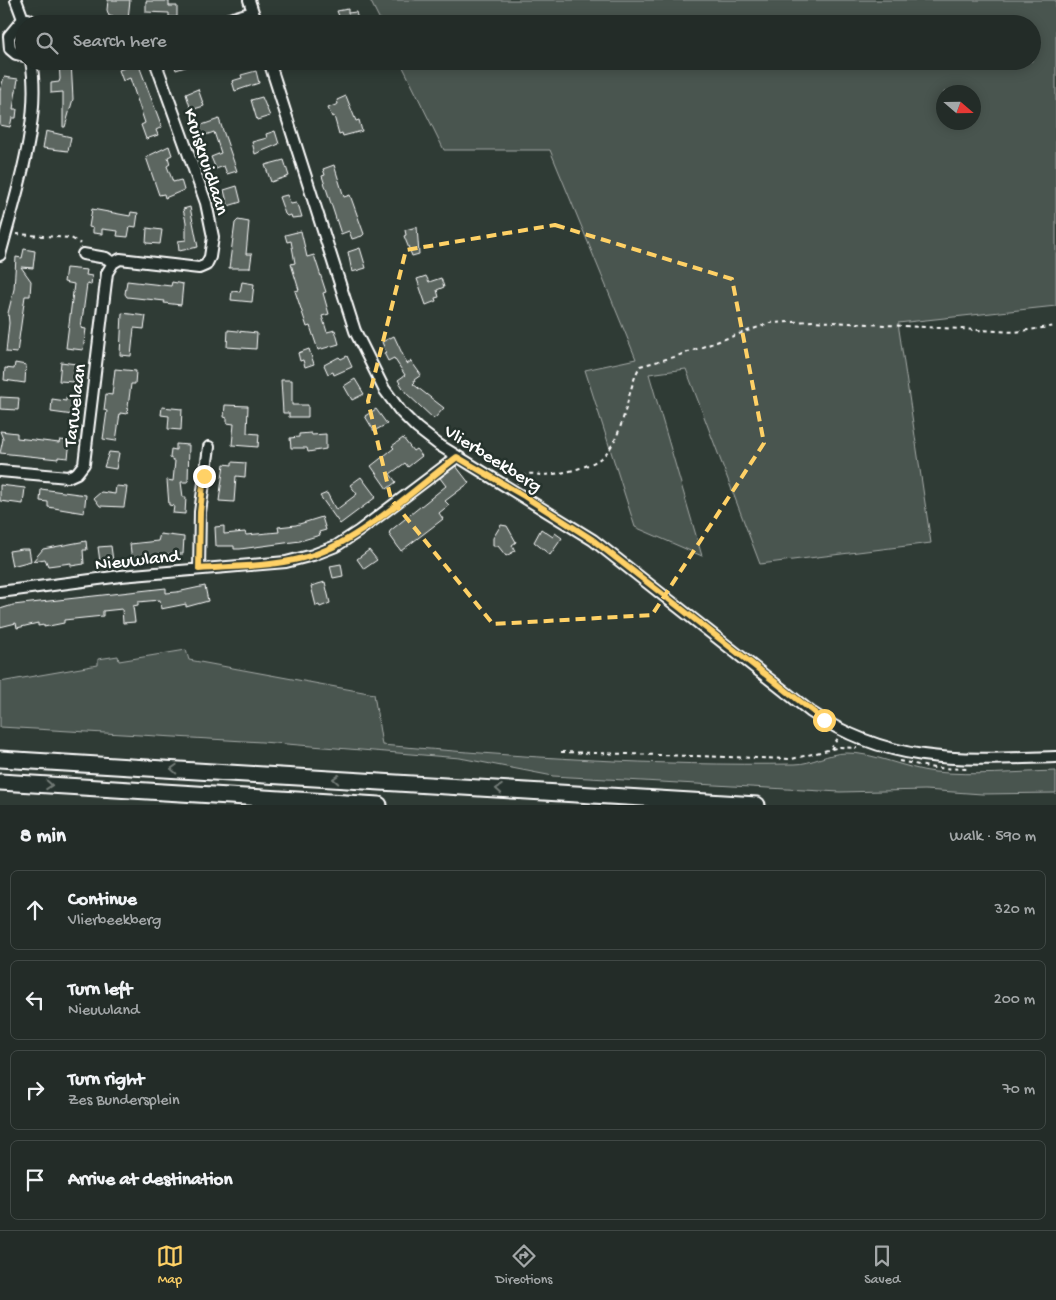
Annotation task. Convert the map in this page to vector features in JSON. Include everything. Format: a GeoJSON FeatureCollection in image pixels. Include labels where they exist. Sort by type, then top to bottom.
{"type":"FeatureCollection","features":[{"type":"Feature","properties":{"kind":"highway"},"geometry":{"type":"LineString","coordinates":[[0,759],[757,805]]}},
{"type":"Feature","properties":{"kind":"highway"},"geometry":{"type":"LineString","coordinates":[[0,782],[379,805]]}},
{"type":"Feature","properties":{"kind":"street"},"geometry":{"type":"LineString","coordinates":[[16,0],[22,15]]}},
{"type":"Feature","properties":{"kind":"street"},"geometry":{"type":"LineString","coordinates":[[249,0],[254,15]]}},
{"type":"Feature","properties":{"kind":"street"},"geometry":{"type":"LineString","coordinates":[[243,15],[253,12]]}},
{"type":"Feature","properties":{"kind":"street"},"geometry":{"type":"LineString","coordinates":[[15,29],[4,44],[15,53]]}},
{"type":"Feature","properties":{"kind":"street"},"geometry":{"type":"LineString","coordinates":[[0,255],[35,102],[33,70]]}},
{"type":"Feature","properties":{"kind":"street","name":"Kruiskruidlaan"},"geometry":{"type":"LineString","coordinates":[[83,254],[106,258],[113,263],[120,259],[199,268],[206,265],[210,257],[213,237],[206,203],[158,70]]}},
{"type":"Feature","properties":{"kind":"street","name":"Vlierbeekberg"},"geometry":{"type":"LineString","coordinates":[[273,70],[355,331],[384,390],[401,412],[417,428],[457,457],[514,490],[593,540],[811,712],[842,730],[896,750],[930,758],[958,760],[1056,757]]}},
{"type":"Feature","properties":{"kind":"street","name":"Tarwelaan"},"geometry":{"type":"LineString","coordinates":[[0,471],[68,478],[77,474],[84,464],[107,273],[113,263]]}},
{"type":"Feature","properties":{"kind":"street"},"geometry":{"type":"LineString","coordinates":[[199,569],[200,512],[209,447]]}},
{"type":"Feature","properties":{"kind":"street","name":"Nieuwland"},"geometry":{"type":"LineString","coordinates":[[0,592],[199,569],[286,562],[313,555],[336,546],[367,526],[457,457]]}},
{"type":"Feature","properties":{"kind":"path"},"geometry":{"type":"LineString","coordinates":[[6,232],[71,238],[82,245],[83,254]]}},
{"type":"Feature","properties":{"kind":"path"},"geometry":{"type":"LineString","coordinates":[[514,490],[519,478],[528,474],[543,475],[577,469],[600,459],[614,442],[633,378],[640,366],[674,357],[770,323],[813,320],[1015,332],[1056,326]]}},
{"type":"Feature","properties":{"kind":"path"},"geometry":{"type":"LineString","coordinates":[[561,752],[792,758],[831,748]]}},
{"type":"Feature","properties":{"kind":"highlighted area"},"geometry":{"type":"Polygon","coordinates":[[[555,225],[732,279],[764,443],[652,615],[493,624],[391,499],[368,401],[406,250],[555,225]]]}},
{"type":"Feature","properties":{"kind":"shaded area"},"geometry":{"type":"Polygon","coordinates":[[[370,0],[1056,0],[1056,306],[898,323],[931,543],[760,564],[686,369],[649,374],[702,556],[635,527],[585,370],[636,359],[550,150],[444,150],[404,70],[1041,70],[1041,15],[378,15],[370,0]]]}},
{"type":"Feature","properties":{"kind":"shaded area"},"geometry":{"type":"Polygon","coordinates":[[[186,650],[189,660],[374,694],[382,745],[536,757],[692,764],[801,764],[839,753],[856,753],[935,772],[980,774],[1056,771],[1056,793],[982,794],[925,790],[840,792],[553,776],[460,758],[262,742],[0,727],[0,682],[98,665],[98,659],[118,656],[119,661],[186,650]]]}},
{"type":"Feature","properties":{"kind":"building"},"geometry":{"type":"Polygon","coordinates":[[[108,0],[130,0],[128,15],[109,15],[108,0]]]}},
{"type":"Feature","properties":{"kind":"building"},"geometry":{"type":"Polygon","coordinates":[[[146,1],[169,1],[169,6],[177,6],[177,15],[146,12],[146,1]]]}},
{"type":"Feature","properties":{"kind":"building"},"geometry":{"type":"Polygon","coordinates":[[[348,9],[348,13],[356,12],[357,15],[339,15],[337,11],[348,9]]]}},
{"type":"Feature","properties":{"kind":"building"},"geometry":{"type":"Polygon","coordinates":[[[60,70],[71,70],[73,99],[65,127],[63,127],[63,92],[51,93],[51,83],[59,82],[60,70]]]}},
{"type":"Feature","properties":{"kind":"building"},"geometry":{"type":"Polygon","coordinates":[[[119,70],[141,70],[162,127],[156,130],[158,135],[146,139],[141,125],[145,123],[130,78],[123,81],[119,70]]]}},
{"type":"Feature","properties":{"kind":"building"},"geometry":{"type":"Polygon","coordinates":[[[256,71],[259,83],[235,91],[232,81],[242,78],[241,75],[256,71]]]}},
{"type":"Feature","properties":{"kind":"building"},"geometry":{"type":"Polygon","coordinates":[[[4,77],[18,79],[13,109],[17,109],[16,118],[12,118],[10,127],[0,125],[0,91],[4,77]]]}},
{"type":"Feature","properties":{"kind":"building"},"geometry":{"type":"Polygon","coordinates":[[[198,89],[204,106],[191,110],[186,94],[198,89]]]}},
{"type":"Feature","properties":{"kind":"building"},"geometry":{"type":"Polygon","coordinates":[[[346,96],[356,121],[359,120],[362,131],[343,136],[342,133],[339,134],[334,116],[332,117],[328,108],[338,104],[337,100],[346,96]]]}},
{"type":"Feature","properties":{"kind":"building"},"geometry":{"type":"Polygon","coordinates":[[[262,97],[270,116],[257,120],[251,100],[262,97]]]}},
{"type":"Feature","properties":{"kind":"building"},"geometry":{"type":"Polygon","coordinates":[[[219,119],[237,171],[227,174],[224,166],[216,169],[211,157],[221,153],[214,132],[203,136],[199,126],[219,119]]]}},
{"type":"Feature","properties":{"kind":"building"},"geometry":{"type":"Polygon","coordinates":[[[46,131],[71,137],[68,151],[43,148],[46,131]]]}},
{"type":"Feature","properties":{"kind":"building"},"geometry":{"type":"Polygon","coordinates":[[[275,131],[279,144],[255,154],[252,142],[267,138],[266,134],[275,131]]]}},
{"type":"Feature","properties":{"kind":"building"},"geometry":{"type":"Polygon","coordinates":[[[169,146],[172,155],[168,157],[170,164],[167,166],[173,182],[181,180],[184,190],[165,198],[164,194],[159,195],[146,157],[169,146]]]}},
{"type":"Feature","properties":{"kind":"building"},"geometry":{"type":"Polygon","coordinates":[[[284,160],[289,176],[271,182],[265,165],[284,160]]]}},
{"type":"Feature","properties":{"kind":"building"},"geometry":{"type":"Polygon","coordinates":[[[334,165],[344,197],[350,195],[364,234],[362,236],[352,239],[349,231],[341,234],[322,176],[325,175],[323,169],[334,165]]]}},
{"type":"Feature","properties":{"kind":"building"},"geometry":{"type":"Polygon","coordinates":[[[237,186],[241,202],[228,206],[224,190],[237,186]]]}},
{"type":"Feature","properties":{"kind":"building"},"geometry":{"type":"Polygon","coordinates":[[[287,195],[291,204],[296,203],[299,207],[302,217],[292,218],[291,215],[287,216],[285,214],[279,197],[287,195]]]}},
{"type":"Feature","properties":{"kind":"building"},"geometry":{"type":"Polygon","coordinates":[[[190,207],[198,247],[179,251],[178,241],[186,240],[186,222],[183,209],[190,207]]]}},
{"type":"Feature","properties":{"kind":"building"},"geometry":{"type":"Polygon","coordinates":[[[92,209],[130,216],[131,212],[138,213],[136,227],[130,226],[128,237],[117,236],[118,231],[102,229],[102,234],[93,233],[93,228],[89,227],[92,209]]]}},
{"type":"Feature","properties":{"kind":"building"},"geometry":{"type":"Polygon","coordinates":[[[238,220],[249,222],[246,254],[252,254],[250,268],[229,268],[235,223],[238,220]]]}},
{"type":"Feature","properties":{"kind":"building"},"geometry":{"type":"Polygon","coordinates":[[[417,227],[419,254],[412,256],[404,236],[406,235],[405,230],[417,227]]]}},
{"type":"Feature","properties":{"kind":"building"},"geometry":{"type":"Polygon","coordinates":[[[147,228],[162,230],[160,244],[146,243],[147,228]]]}},
{"type":"Feature","properties":{"kind":"building"},"geometry":{"type":"Polygon","coordinates":[[[301,231],[307,257],[314,255],[326,292],[323,293],[329,314],[322,316],[327,332],[335,330],[339,344],[318,350],[310,326],[307,327],[295,291],[299,290],[291,264],[295,263],[291,241],[287,242],[285,235],[301,231]]]}},
{"type":"Feature","properties":{"kind":"building"},"geometry":{"type":"Polygon","coordinates":[[[360,248],[366,268],[352,272],[348,252],[360,248]]]}},
{"type":"Feature","properties":{"kind":"building"},"geometry":{"type":"Polygon","coordinates":[[[24,249],[35,251],[33,268],[21,267],[31,281],[30,296],[25,296],[17,353],[6,352],[9,323],[8,313],[14,289],[16,257],[22,258],[24,249]]]}},
{"type":"Feature","properties":{"kind":"building"},"geometry":{"type":"Polygon","coordinates":[[[66,268],[87,270],[86,275],[92,276],[91,285],[87,284],[81,328],[86,329],[83,350],[66,348],[74,284],[64,282],[66,268]]]}},
{"type":"Feature","properties":{"kind":"building"},"geometry":{"type":"Polygon","coordinates":[[[426,276],[429,282],[441,278],[444,287],[437,290],[439,297],[435,298],[436,301],[426,305],[417,279],[426,276]]]}},
{"type":"Feature","properties":{"kind":"building"},"geometry":{"type":"Polygon","coordinates":[[[127,281],[171,286],[172,282],[183,284],[181,305],[164,303],[165,301],[127,297],[125,294],[127,281]]]}},
{"type":"Feature","properties":{"kind":"building"},"geometry":{"type":"Polygon","coordinates":[[[242,282],[254,284],[252,302],[231,300],[232,291],[240,292],[242,282]]]}},
{"type":"Feature","properties":{"kind":"building"},"geometry":{"type":"Polygon","coordinates":[[[122,313],[146,316],[144,329],[134,328],[131,356],[120,355],[122,313]]]}},
{"type":"Feature","properties":{"kind":"building"},"geometry":{"type":"Polygon","coordinates":[[[228,330],[257,333],[256,349],[227,347],[228,330]]]}},
{"type":"Feature","properties":{"kind":"building"},"geometry":{"type":"Polygon","coordinates":[[[394,336],[407,364],[411,361],[421,375],[414,380],[413,384],[444,408],[434,419],[406,393],[398,380],[405,375],[394,358],[388,361],[384,353],[386,352],[382,342],[394,336]]]}},
{"type":"Feature","properties":{"kind":"building"},"geometry":{"type":"Polygon","coordinates":[[[309,349],[314,364],[305,367],[303,360],[300,361],[298,353],[309,349]]]}},
{"type":"Feature","properties":{"kind":"building"},"geometry":{"type":"Polygon","coordinates":[[[347,356],[352,367],[334,375],[333,372],[328,374],[324,365],[339,357],[341,359],[347,356]]]}},
{"type":"Feature","properties":{"kind":"building"},"geometry":{"type":"Polygon","coordinates":[[[61,362],[76,364],[74,382],[59,381],[61,362]]]}},
{"type":"Feature","properties":{"kind":"building"},"geometry":{"type":"Polygon","coordinates":[[[15,363],[26,365],[25,383],[4,380],[5,368],[14,369],[15,363]]]}},
{"type":"Feature","properties":{"kind":"building"},"geometry":{"type":"Polygon","coordinates":[[[115,369],[136,371],[135,384],[131,384],[127,414],[120,413],[116,441],[103,439],[107,411],[104,410],[106,394],[112,395],[115,369]]]}},
{"type":"Feature","properties":{"kind":"building"},"geometry":{"type":"Polygon","coordinates":[[[355,379],[364,394],[352,400],[344,386],[355,379]]]}},
{"type":"Feature","properties":{"kind":"building"},"geometry":{"type":"Polygon","coordinates":[[[281,380],[292,380],[292,405],[308,405],[308,417],[289,417],[289,413],[283,413],[281,380]]]}},
{"type":"Feature","properties":{"kind":"building"},"geometry":{"type":"Polygon","coordinates":[[[0,397],[19,398],[18,410],[0,409],[0,397]]]}},
{"type":"Feature","properties":{"kind":"building"},"geometry":{"type":"Polygon","coordinates":[[[66,397],[75,398],[73,415],[51,412],[52,399],[66,401],[66,397]]]}},
{"type":"Feature","properties":{"kind":"building"},"geometry":{"type":"Polygon","coordinates":[[[225,405],[248,406],[247,433],[259,434],[258,447],[232,445],[234,424],[227,423],[227,418],[224,417],[225,405]]]}},
{"type":"Feature","properties":{"kind":"building"},"geometry":{"type":"Polygon","coordinates":[[[162,407],[182,409],[181,430],[168,429],[169,416],[161,415],[162,407]]]}},
{"type":"Feature","properties":{"kind":"building"},"geometry":{"type":"Polygon","coordinates":[[[376,409],[387,424],[374,431],[365,416],[376,409]]]}},
{"type":"Feature","properties":{"kind":"building"},"geometry":{"type":"Polygon","coordinates":[[[0,431],[17,433],[17,438],[59,443],[60,440],[70,441],[68,458],[58,457],[58,459],[0,453],[3,439],[0,431]]]}},
{"type":"Feature","properties":{"kind":"building"},"geometry":{"type":"Polygon","coordinates":[[[311,433],[312,435],[326,434],[326,449],[308,452],[307,448],[291,448],[290,438],[299,437],[299,434],[311,433]]]}},
{"type":"Feature","properties":{"kind":"building"},"geometry":{"type":"Polygon","coordinates":[[[403,438],[413,451],[416,449],[422,456],[408,467],[405,463],[390,474],[396,482],[387,489],[371,466],[394,448],[392,446],[403,438]]]}},
{"type":"Feature","properties":{"kind":"building"},"geometry":{"type":"Polygon","coordinates":[[[176,444],[189,445],[188,482],[181,482],[183,497],[186,497],[185,514],[173,513],[174,506],[169,505],[167,480],[173,481],[175,461],[170,458],[171,449],[176,450],[176,444]]]}},
{"type":"Feature","properties":{"kind":"building"},"geometry":{"type":"Polygon","coordinates":[[[109,452],[119,453],[116,469],[104,467],[109,452]]]}},
{"type":"Feature","properties":{"kind":"building"},"geometry":{"type":"Polygon","coordinates":[[[232,462],[246,463],[245,477],[236,476],[234,502],[219,501],[224,464],[232,465],[232,462]]]}},
{"type":"Feature","properties":{"kind":"building"},"geometry":{"type":"Polygon","coordinates":[[[456,466],[469,483],[445,501],[449,505],[439,513],[443,519],[401,551],[389,534],[390,531],[446,486],[440,478],[456,466]]]}},
{"type":"Feature","properties":{"kind":"building"},"geometry":{"type":"Polygon","coordinates":[[[361,477],[376,497],[340,524],[320,496],[327,493],[336,510],[357,494],[350,485],[361,477]]]}},
{"type":"Feature","properties":{"kind":"building"},"geometry":{"type":"Polygon","coordinates":[[[0,485],[25,488],[23,504],[0,501],[0,485]]]}},
{"type":"Feature","properties":{"kind":"building"},"geometry":{"type":"Polygon","coordinates":[[[116,486],[127,487],[124,507],[100,506],[94,498],[101,492],[115,494],[116,486]]]}},
{"type":"Feature","properties":{"kind":"building"},"geometry":{"type":"Polygon","coordinates":[[[41,489],[86,495],[84,513],[48,507],[48,502],[40,501],[41,489]]]}},
{"type":"Feature","properties":{"kind":"building"},"geometry":{"type":"Polygon","coordinates":[[[322,517],[326,530],[319,532],[320,535],[300,541],[240,549],[234,549],[234,546],[216,546],[215,527],[224,526],[224,534],[245,532],[246,535],[279,532],[278,527],[296,525],[322,517]]]}},
{"type":"Feature","properties":{"kind":"building"},"geometry":{"type":"Polygon","coordinates":[[[501,525],[507,526],[516,542],[512,545],[515,551],[506,556],[498,546],[493,546],[493,538],[501,525]]]}},
{"type":"Feature","properties":{"kind":"building"},"geometry":{"type":"Polygon","coordinates":[[[541,529],[553,537],[555,533],[562,538],[550,555],[534,542],[541,529]]]}},
{"type":"Feature","properties":{"kind":"building"},"geometry":{"type":"Polygon","coordinates":[[[160,534],[184,537],[183,554],[159,554],[159,557],[132,561],[130,544],[158,541],[160,534]]]}},
{"type":"Feature","properties":{"kind":"building"},"geometry":{"type":"Polygon","coordinates":[[[86,541],[87,550],[83,550],[84,564],[71,566],[71,563],[48,566],[45,559],[33,561],[43,549],[86,541]]]}},
{"type":"Feature","properties":{"kind":"building"},"geometry":{"type":"Polygon","coordinates":[[[111,546],[113,561],[100,562],[98,547],[111,546]]]}},
{"type":"Feature","properties":{"kind":"building"},"geometry":{"type":"Polygon","coordinates":[[[29,549],[31,561],[12,566],[9,551],[29,549]]]}},
{"type":"Feature","properties":{"kind":"building"},"geometry":{"type":"Polygon","coordinates":[[[369,550],[377,560],[364,569],[357,559],[369,550]]]}},
{"type":"Feature","properties":{"kind":"building"},"geometry":{"type":"Polygon","coordinates":[[[341,564],[343,576],[333,578],[330,566],[341,564]]]}},
{"type":"Feature","properties":{"kind":"building"},"geometry":{"type":"Polygon","coordinates":[[[325,582],[330,603],[320,607],[319,605],[316,606],[311,586],[325,582]]]}},
{"type":"Feature","properties":{"kind":"building"},"geometry":{"type":"Polygon","coordinates":[[[205,586],[208,601],[186,607],[186,604],[161,609],[160,600],[138,602],[138,605],[133,606],[135,622],[123,623],[122,609],[103,611],[103,616],[64,620],[64,623],[44,627],[44,625],[38,626],[38,623],[17,628],[16,623],[0,627],[0,609],[13,605],[166,588],[166,593],[177,592],[205,586]]]}},
{"type":"Feature","properties":{"kind":"route"},"geometry":{"type":"LineString","coordinates":[[204,476],[200,512],[199,569],[286,562],[313,555],[336,546],[359,531],[457,457],[524,496],[593,540],[776,685],[824,720]]}}]}
